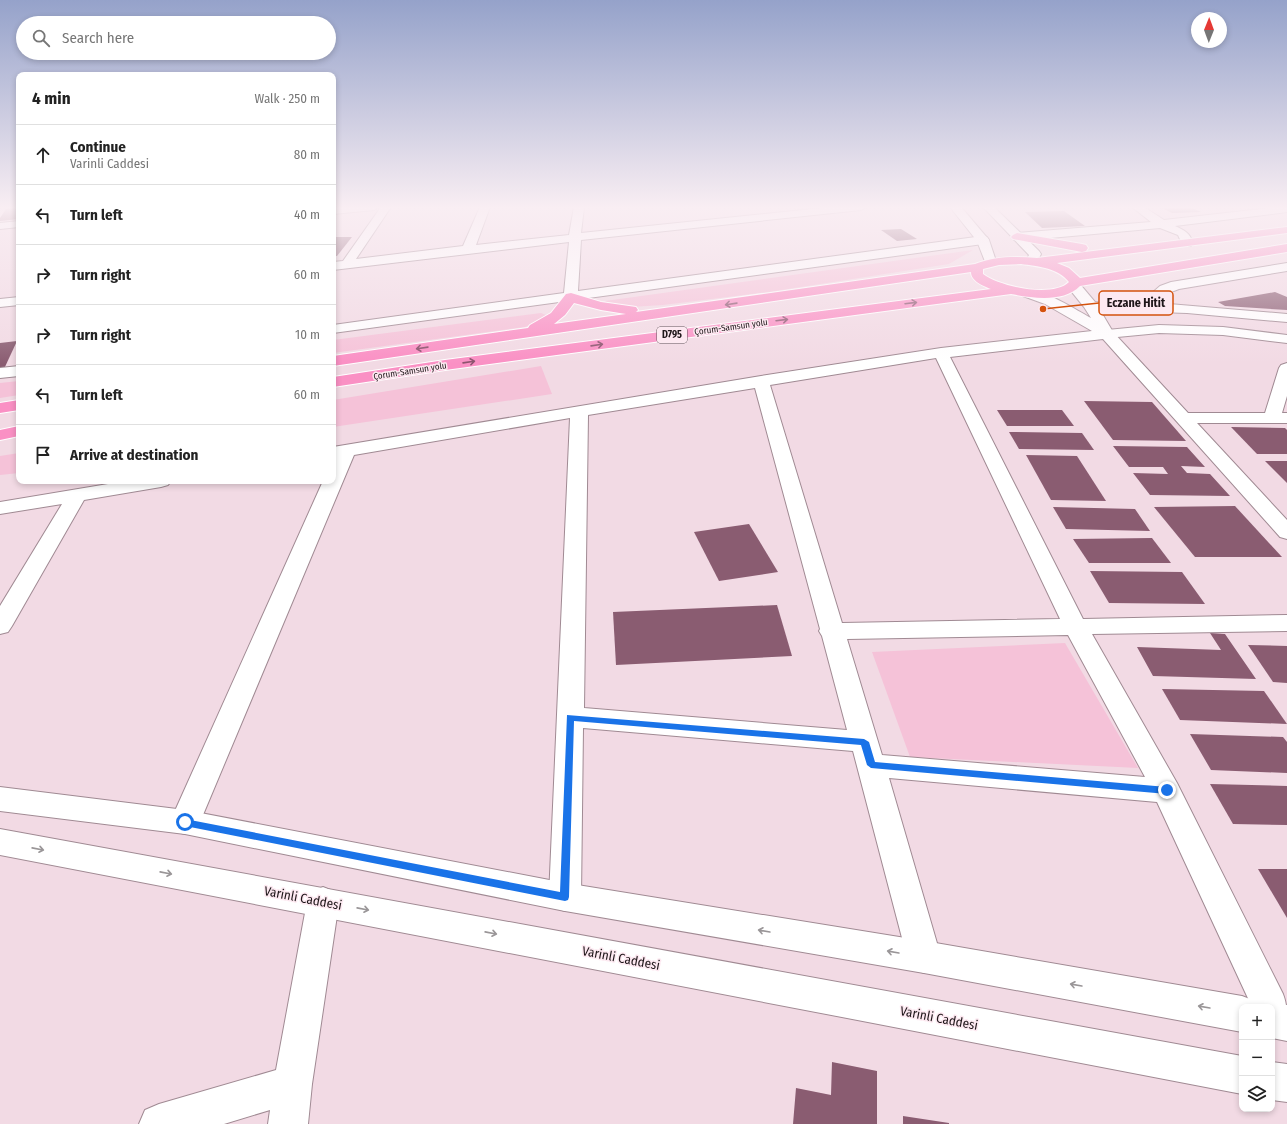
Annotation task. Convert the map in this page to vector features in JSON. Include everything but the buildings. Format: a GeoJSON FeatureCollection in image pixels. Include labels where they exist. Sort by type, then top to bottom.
{"type":"FeatureCollection","features":[{"type":"Feature","properties":{"kind":"highway","name":"Çorum-Samsun yolu"},"geometry":{"type":"LineString","coordinates":[[1034,262],[1055,259]]}},
{"type":"Feature","properties":{"kind":"highway","name":"Çorum-Samsun yolu"},"geometry":{"type":"LineString","coordinates":[[984,264],[977,275],[988,284],[1028,293],[1048,293],[1059,292],[1075,284],[1220,259]]}},
{"type":"Feature","properties":{"kind":"highway","name":"Çorum-Samsun yolu"},"geometry":{"type":"LineString","coordinates":[[336,361],[679,311],[1009,260],[1034,262],[1057,267],[1072,275],[1075,284]]}},
{"type":"Feature","properties":{"kind":"highway","name":"Çorum-Samsun yolu"},"geometry":{"type":"LineString","coordinates":[[336,382],[461,363],[1011,290]]}},
{"type":"Feature","properties":{"kind":"highway"},"geometry":{"type":"LineString","coordinates":[[519,334],[551,321],[564,310],[571,297],[590,305],[613,309],[679,311]]}},
{"type":"Feature","properties":{"kind":"highway"},"geometry":{"type":"LineString","coordinates":[[0,408],[16,405]]}},
{"type":"Feature","properties":{"kind":"highway"},"geometry":{"type":"LineString","coordinates":[[0,433],[16,430]]}},
{"type":"Feature","properties":{"kind":"street"},"geometry":{"type":"LineString","coordinates":[[347,264],[350,259]]}},
{"type":"Feature","properties":{"kind":"street"},"geometry":{"type":"LineString","coordinates":[[336,266],[384,259]]}},
{"type":"Feature","properties":{"kind":"street"},"geometry":{"type":"LineString","coordinates":[[571,297],[574,259]]}},
{"type":"Feature","properties":{"kind":"street"},"geometry":{"type":"LineString","coordinates":[[336,329],[842,259]]}},
{"type":"Feature","properties":{"kind":"street"},"geometry":{"type":"LineString","coordinates":[[984,259],[984,264]]}},
{"type":"Feature","properties":{"kind":"street"},"geometry":{"type":"LineString","coordinates":[[1163,308],[1159,293],[1164,289],[1184,284],[1287,267]]}},
{"type":"Feature","properties":{"kind":"street"},"geometry":{"type":"LineString","coordinates":[[1075,284],[1091,306],[1107,334],[1287,533]]}},
{"type":"Feature","properties":{"kind":"street"},"geometry":{"type":"LineString","coordinates":[[1028,293],[1050,301],[1107,334]]}},
{"type":"Feature","properties":{"kind":"street"},"geometry":{"type":"LineString","coordinates":[[0,303],[16,301]]}},
{"type":"Feature","properties":{"kind":"street"},"geometry":{"type":"LineString","coordinates":[[1091,306],[1163,308],[1287,318]]}},
{"type":"Feature","properties":{"kind":"street"},"geometry":{"type":"LineString","coordinates":[[336,462],[340,452],[761,381],[941,353],[1159,329],[1223,331],[1287,339]]}},
{"type":"Feature","properties":{"kind":"street"},"geometry":{"type":"LineString","coordinates":[[941,353],[1076,628],[1167,790],[1276,1016]]}},
{"type":"Feature","properties":{"kind":"street"},"geometry":{"type":"LineString","coordinates":[[1182,418],[1279,418],[1287,368]]}},
{"type":"Feature","properties":{"kind":"street"},"geometry":{"type":"LineString","coordinates":[[0,373],[16,371]]}},
{"type":"Feature","properties":{"kind":"street"},"geometry":{"type":"LineString","coordinates":[[761,381],[831,631],[868,753],[924,957]]}},
{"type":"Feature","properties":{"kind":"street"},"geometry":{"type":"LineString","coordinates":[[565,897],[579,411]]}},
{"type":"Feature","properties":{"kind":"street"},"geometry":{"type":"LineString","coordinates":[[0,508],[143,484]]}},
{"type":"Feature","properties":{"kind":"street"},"geometry":{"type":"LineString","coordinates":[[185,822],[327,484]]}},
{"type":"Feature","properties":{"kind":"street"},"geometry":{"type":"LineString","coordinates":[[0,626],[77,495]]}},
{"type":"Feature","properties":{"kind":"street"},"geometry":{"type":"LineString","coordinates":[[831,631],[1076,628],[1287,623]]}},
{"type":"Feature","properties":{"kind":"street"},"geometry":{"type":"LineString","coordinates":[[570,718],[1167,790]]}},
{"type":"Feature","properties":{"kind":"street"},"geometry":{"type":"LineString","coordinates":[[0,799],[185,822],[565,897],[924,957],[1239,1013]]}},
{"type":"Feature","properties":{"kind":"street","name":"Varinli Caddesi"},"geometry":{"type":"LineString","coordinates":[[0,842],[1239,1074]]}},
{"type":"Feature","properties":{"kind":"street"},"geometry":{"type":"LineString","coordinates":[[288,1124],[292,1084],[323,902]]}},
{"type":"Feature","properties":{"kind":"street"},"geometry":{"type":"LineString","coordinates":[[1275,1081],[1287,1083]]}},
{"type":"Feature","properties":{"kind":"street"},"geometry":{"type":"LineString","coordinates":[[159,1124],[292,1084]]}},
{"type":"Feature","properties":{"kind":"shaded area"},"geometry":{"type":"Polygon","coordinates":[[[905,259],[957,259],[949,264],[769,292],[663,305],[615,308],[605,301],[905,259]]]}},
{"type":"Feature","properties":{"kind":"shaded area"},"geometry":{"type":"Polygon","coordinates":[[[541,313],[548,316],[525,327],[336,353],[336,340],[541,313]]]}},
{"type":"Feature","properties":{"kind":"shaded area"},"geometry":{"type":"Polygon","coordinates":[[[541,366],[552,394],[336,427],[336,400],[541,366]]]}},
{"type":"Feature","properties":{"kind":"shaded area"},"geometry":{"type":"Polygon","coordinates":[[[16,381],[16,395],[0,398],[0,383],[16,381]]]}},
{"type":"Feature","properties":{"kind":"shaded area"},"geometry":{"type":"Polygon","coordinates":[[[16,453],[16,473],[0,475],[0,456],[16,453]]]}},
{"type":"Feature","properties":{"kind":"shaded area"},"geometry":{"type":"Polygon","coordinates":[[[1065,643],[1138,768],[910,757],[872,652],[1065,643]]]}},
{"type":"Feature","properties":{"kind":"place","name":"Eczane Hitit"},"geometry":{"type":"Point","coordinates":[1043,309]}},
{"type":"Feature","properties":{"kind":"route"},"geometry":{"type":"LineString","coordinates":[[185,822],[565,897],[570,718],[864,742],[871,765],[1167,790]]}}]}
